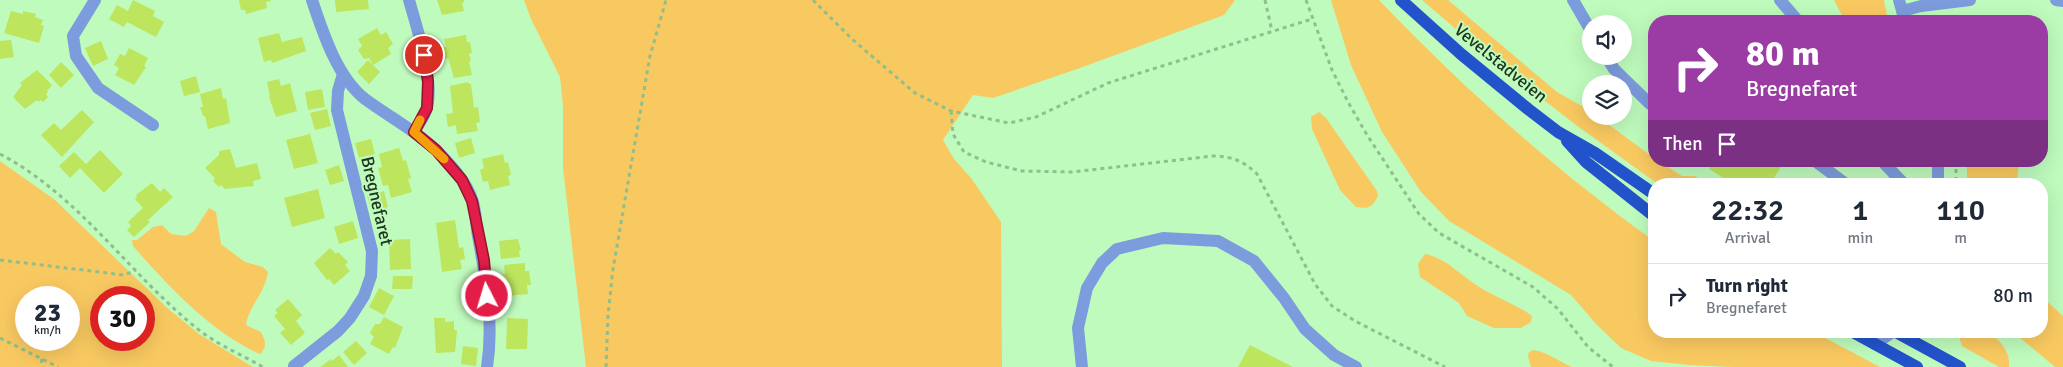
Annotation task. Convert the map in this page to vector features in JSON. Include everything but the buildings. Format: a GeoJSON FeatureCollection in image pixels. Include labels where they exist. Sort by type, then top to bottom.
{"type":"FeatureCollection","features":[{"type":"Feature","properties":{"kind":"main road","name":"Vevelstadveien"},"geometry":{"type":"LineString","coordinates":[[1401,0],[1461,54],[1558,132],[1586,162],[1648,211]]}},
{"type":"Feature","properties":{"kind":"main road","name":"Vevelstadveien"},"geometry":{"type":"LineString","coordinates":[[1558,132],[1595,153],[1648,190]]}},
{"type":"Feature","properties":{"kind":"main road"},"geometry":{"type":"LineString","coordinates":[[1875,338],[1917,367]]}},
{"type":"Feature","properties":{"kind":"main road"},"geometry":{"type":"LineString","coordinates":[[1907,338],[1960,367]]}},
{"type":"Feature","properties":{"kind":"street"},"geometry":{"type":"LineString","coordinates":[[96,0],[73,36],[76,56],[98,88],[153,125]]}},
{"type":"Feature","properties":{"kind":"street"},"geometry":{"type":"LineString","coordinates":[[312,0],[329,47],[343,74],[363,98],[414,132],[436,150],[462,180],[472,201],[484,260],[491,331],[487,367]]}},
{"type":"Feature","properties":{"kind":"street"},"geometry":{"type":"LineString","coordinates":[[409,0],[424,55],[428,82],[427,108],[414,132]]}},
{"type":"Feature","properties":{"kind":"street"},"geometry":{"type":"LineString","coordinates":[[1573,0],[1582,16]]}},
{"type":"Feature","properties":{"kind":"street"},"geometry":{"type":"LineString","coordinates":[[1780,0],[1793,15]]}},
{"type":"Feature","properties":{"kind":"street"},"geometry":{"type":"LineString","coordinates":[[1902,11],[1921,6],[1970,0]]}},
{"type":"Feature","properties":{"kind":"street"},"geometry":{"type":"LineString","coordinates":[[2056,0],[2063,1]]}},
{"type":"Feature","properties":{"kind":"street"},"geometry":{"type":"LineString","coordinates":[[1612,65],[1648,102]]}},
{"type":"Feature","properties":{"kind":"street","name":"Bregnefaret"},"geometry":{"type":"LineString","coordinates":[[294,366],[338,331],[350,318],[364,296],[371,276],[372,251],[337,110],[338,91],[343,74]]}},
{"type":"Feature","properties":{"kind":"street"},"geometry":{"type":"LineString","coordinates":[[1823,167],[1838,178]]}},
{"type":"Feature","properties":{"kind":"street"},"geometry":{"type":"LineString","coordinates":[[1886,167],[1894,178]]}},
{"type":"Feature","properties":{"kind":"street"},"geometry":{"type":"LineString","coordinates":[[1082,367],[1078,328],[1087,288],[1102,263],[1117,249],[1163,238],[1218,241],[1254,261],[1306,329],[1334,355],[1356,367]]}},
{"type":"Feature","properties":{"kind":"path"},"geometry":{"type":"LineString","coordinates":[[606,367],[608,315],[613,269],[650,56],[666,0]]}},
{"type":"Feature","properties":{"kind":"path"},"geometry":{"type":"LineString","coordinates":[[813,0],[853,40],[916,93],[951,112],[1009,123],[1036,117],[1108,83],[1312,19]]}},
{"type":"Feature","properties":{"kind":"path"},"geometry":{"type":"LineString","coordinates":[[1265,0],[1272,31]]}},
{"type":"Feature","properties":{"kind":"path"},"geometry":{"type":"LineString","coordinates":[[1306,0],[1332,70],[1348,102],[1419,214],[1439,233],[1533,288],[1558,309],[1588,347],[1613,367]]}},
{"type":"Feature","properties":{"kind":"path"},"geometry":{"type":"LineString","coordinates":[[951,112],[952,134],[964,152],[986,162],[1022,171],[1072,172],[1213,156],[1225,156],[1241,162],[1257,174],[1315,284],[1332,306],[1355,321],[1445,367]]}},
{"type":"Feature","properties":{"kind":"path"},"geometry":{"type":"LineString","coordinates":[[0,154],[24,168],[66,201],[195,328],[263,367]]}},
{"type":"Feature","properties":{"kind":"path"},"geometry":{"type":"LineString","coordinates":[[0,260],[124,275],[136,270]]}},
{"type":"Feature","properties":{"kind":"path"},"geometry":{"type":"LineString","coordinates":[[0,338],[58,367]]}},
{"type":"Feature","properties":{"kind":"path"},"geometry":{"type":"LineString","coordinates":[[41,359],[43,367]]}},
{"type":"Feature","properties":{"kind":"shaded area"},"geometry":{"type":"Polygon","coordinates":[[[524,0],[1235,0],[1224,15],[1080,68],[993,98],[973,95],[943,140],[954,159],[971,178],[1001,222],[1002,367],[586,367],[563,168],[563,106],[560,77],[531,19],[524,0]]]}},
{"type":"Feature","properties":{"kind":"shaded area"},"geometry":{"type":"Polygon","coordinates":[[[1331,0],[1379,0],[1443,65],[1511,127],[1581,186],[1648,237],[1648,338],[1825,338],[1880,367],[1732,367],[1689,365],[1651,361],[1621,348],[1596,324],[1571,295],[1449,221],[1421,192],[1382,132],[1351,65],[1331,0]]]}},
{"type":"Feature","properties":{"kind":"shaded area"},"geometry":{"type":"Polygon","coordinates":[[[1422,0],[1448,0],[1557,92],[1582,106],[1582,125],[1609,125],[1648,154],[1648,167],[1668,167],[1682,176],[1695,176],[1698,178],[1650,178],[1576,125],[1487,56],[1422,0]]]}},
{"type":"Feature","properties":{"kind":"shaded area"},"geometry":{"type":"Polygon","coordinates":[[[1834,0],[1884,0],[1887,15],[1842,15],[1834,0]]]}},
{"type":"Feature","properties":{"kind":"shaded area"},"geometry":{"type":"Polygon","coordinates":[[[1319,112],[1326,118],[1377,191],[1378,196],[1369,207],[1356,207],[1340,190],[1312,129],[1311,117],[1319,112]]]}},
{"type":"Feature","properties":{"kind":"shaded area"},"geometry":{"type":"Polygon","coordinates":[[[0,161],[55,200],[144,286],[90,286],[90,351],[155,351],[155,296],[199,334],[253,367],[0,367],[0,161]]]}},
{"type":"Feature","properties":{"kind":"shaded area"},"geometry":{"type":"Polygon","coordinates":[[[1967,167],[2018,167],[2018,178],[1967,178],[1967,167]]]}},
{"type":"Feature","properties":{"kind":"shaded area"},"geometry":{"type":"Polygon","coordinates":[[[209,208],[216,212],[221,244],[245,262],[263,267],[268,272],[267,279],[250,312],[246,325],[261,332],[265,346],[260,354],[225,334],[191,307],[133,246],[132,240],[137,240],[153,227],[162,225],[171,234],[186,236],[194,231],[209,208]]]}},
{"type":"Feature","properties":{"kind":"shaded area"},"geometry":{"type":"Polygon","coordinates":[[[1425,254],[1440,259],[1474,284],[1526,312],[1532,316],[1531,322],[1521,328],[1494,328],[1467,316],[1459,303],[1420,277],[1418,264],[1425,254]]]}},
{"type":"Feature","properties":{"kind":"shaded area"},"geometry":{"type":"Polygon","coordinates":[[[2048,302],[2063,316],[2063,367],[2055,367],[2020,338],[2048,338],[2048,302]]]}},
{"type":"Feature","properties":{"kind":"shaded area"},"geometry":{"type":"Polygon","coordinates":[[[1959,338],[1996,338],[2006,351],[2009,367],[1999,367],[1962,346],[1959,338]]]}},
{"type":"Feature","properties":{"kind":"shaded area"},"geometry":{"type":"Polygon","coordinates":[[[1534,350],[1549,355],[1572,367],[1531,367],[1528,357],[1529,352],[1534,350]]]}},
{"type":"Feature","properties":{"kind":"slow traffic"},"geometry":{"type":"LineString","coordinates":[[420,120],[414,132],[444,159]]}},
{"type":"Feature","properties":{"kind":"route"},"geometry":{"type":"LineString","coordinates":[[424,55],[428,82],[427,108],[414,132],[436,150],[462,180],[472,201],[484,260],[487,296]]}}]}
